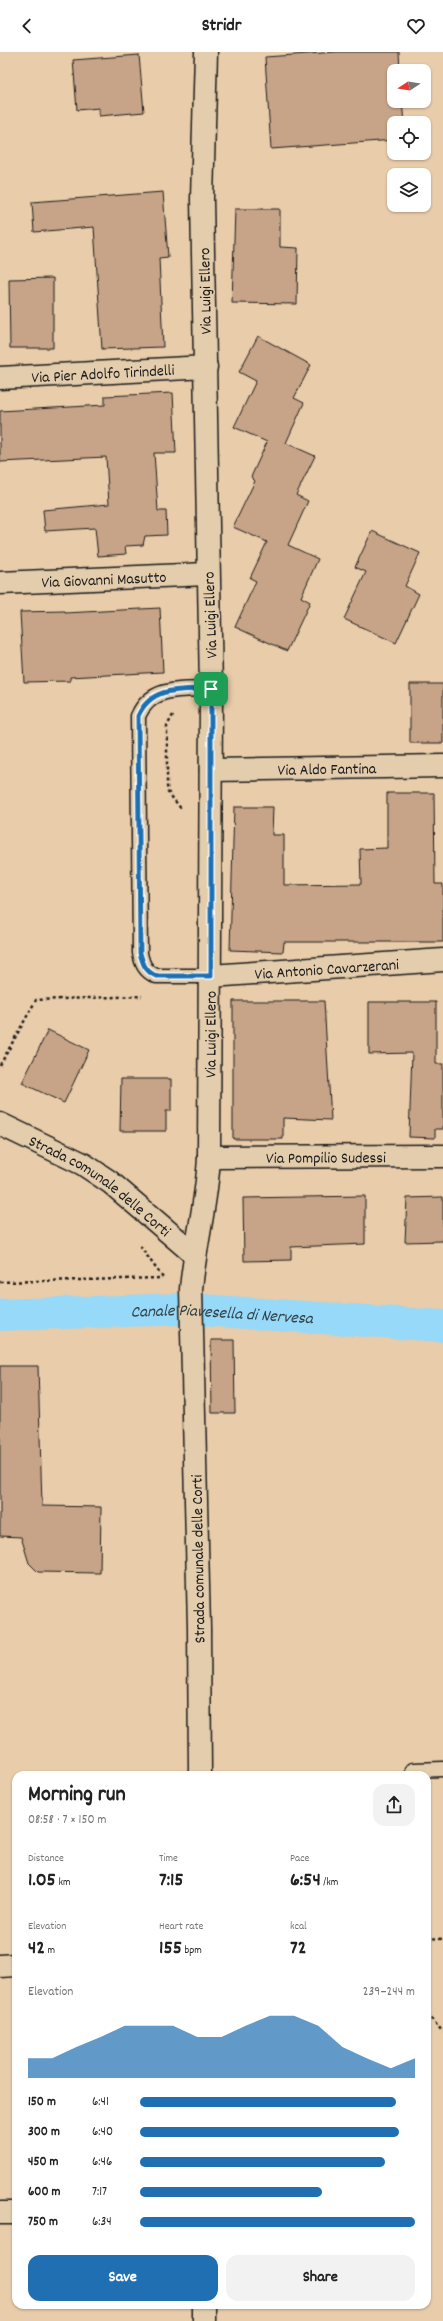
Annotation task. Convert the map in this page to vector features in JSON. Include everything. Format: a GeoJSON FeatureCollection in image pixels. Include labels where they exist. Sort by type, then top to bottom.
{"type":"FeatureCollection","features":[{"type":"Feature","properties":{"kind":"street","name":"Via Luigi Ellero"},"geometry":{"type":"LineString","coordinates":[[191,1344],[191,1289],[194,1254],[202,1219],[209,1157],[211,976],[211,689],[207,574],[206,368],[202,199],[206,52]]}},
{"type":"Feature","properties":{"kind":"street","name":"Via Pier Adolfo Tirindelli"},"geometry":{"type":"LineString","coordinates":[[0,378],[206,368]]}},
{"type":"Feature","properties":{"kind":"street","name":"Via Giovanni Masutto"},"geometry":{"type":"LineString","coordinates":[[0,583],[207,574]]}},
{"type":"Feature","properties":{"kind":"street","name":"Via Aldo Fantina"},"geometry":{"type":"LineString","coordinates":[[211,770],[443,766]]}},
{"type":"Feature","properties":{"kind":"street","name":"Via Antonio Cavarzerani"},"geometry":{"type":"LineString","coordinates":[[211,976],[443,960]]}},
{"type":"Feature","properties":{"kind":"street","name":"Strada comunale delle Corti"},"geometry":{"type":"LineString","coordinates":[[0,1124],[83,1164],[110,1182],[194,1254]]}},
{"type":"Feature","properties":{"kind":"street","name":"Via Pompilio Sudessi"},"geometry":{"type":"LineString","coordinates":[[209,1157],[443,1156]]}},
{"type":"Feature","properties":{"kind":"street","name":"Strada comunale delle Corti"},"geometry":{"type":"LineString","coordinates":[[191,1344],[199,1628],[200,1771]]}},
{"type":"Feature","properties":{"kind":"street"},"geometry":{"type":"LineString","coordinates":[[0,1966],[12,1965]]}},
{"type":"Feature","properties":{"kind":"street"},"geometry":{"type":"LineString","coordinates":[[0,2213],[12,2213]]}},
{"type":"Feature","properties":{"kind":"street"},"geometry":{"type":"LineString","coordinates":[[204,2309],[204,2321]]}},
{"type":"Feature","properties":{"kind":"lane"},"geometry":{"type":"LineString","coordinates":[[211,689],[174,690],[162,692],[150,698],[142,706],[138,716],[140,953],[142,964],[148,972],[156,976],[211,976]]}},
{"type":"Feature","properties":{"kind":"lane"},"geometry":{"type":"LineString","coordinates":[[413,1770],[443,1769]]}},
{"type":"Feature","properties":{"kind":"path"},"geometry":{"type":"LineString","coordinates":[[178,712],[170,720],[167,726],[166,786],[168,792],[183,811]]}},
{"type":"Feature","properties":{"kind":"path"},"geometry":{"type":"LineString","coordinates":[[0,1065],[36,1000],[146,996]]}},
{"type":"Feature","properties":{"kind":"path"},"geometry":{"type":"LineString","coordinates":[[0,1282],[163,1278],[136,1241]]}},
{"type":"Feature","properties":{"kind":"path"},"geometry":{"type":"LineString","coordinates":[[431,1938],[443,1939]]}},
{"type":"Feature","properties":{"kind":"path"},"geometry":{"type":"LineString","coordinates":[[431,2018],[443,2032]]}},
{"type":"Feature","properties":{"kind":"building"},"geometry":{"type":"Polygon","coordinates":[[[337,52],[399,52],[400,64],[387,64],[387,108],[403,108],[403,116],[387,116],[387,141],[271,149],[265,57],[337,52]]]}},
{"type":"Feature","properties":{"kind":"building"},"geometry":{"type":"Polygon","coordinates":[[[139,55],[144,112],[99,116],[99,108],[77,110],[73,60],[139,55]]]}},
{"type":"Feature","properties":{"kind":"building"},"geometry":{"type":"Polygon","coordinates":[[[163,192],[168,257],[159,258],[163,347],[102,349],[94,227],[34,232],[32,202],[163,192]]]}},
{"type":"Feature","properties":{"kind":"building"},"geometry":{"type":"Polygon","coordinates":[[[235,209],[280,209],[280,247],[298,248],[297,304],[232,303],[235,209]]]}},
{"type":"Feature","properties":{"kind":"building"},"geometry":{"type":"Polygon","coordinates":[[[53,278],[53,348],[10,348],[9,279],[53,278]]]}},
{"type":"Feature","properties":{"kind":"building"},"geometry":{"type":"Polygon","coordinates":[[[258,336],[311,365],[294,398],[304,403],[286,443],[315,456],[296,495],[308,501],[288,545],[318,559],[301,597],[310,602],[287,651],[235,627],[256,581],[250,578],[267,542],[233,527],[255,481],[251,477],[267,442],[234,427],[256,381],[239,372],[258,336]]]}},
{"type":"Feature","properties":{"kind":"building"},"geometry":{"type":"Polygon","coordinates":[[[173,393],[176,453],[154,453],[158,511],[166,511],[167,535],[145,536],[143,545],[125,546],[126,554],[98,556],[95,528],[45,531],[43,510],[109,504],[106,457],[0,462],[0,411],[105,405],[105,396],[173,393]]]}},
{"type":"Feature","properties":{"kind":"building"},"geometry":{"type":"Polygon","coordinates":[[[372,531],[420,553],[405,586],[419,594],[396,643],[344,619],[366,572],[355,567],[372,531]]]}},
{"type":"Feature","properties":{"kind":"building"},"geometry":{"type":"Polygon","coordinates":[[[160,608],[163,672],[70,677],[70,681],[24,682],[20,612],[65,611],[65,613],[160,608]]]}},
{"type":"Feature","properties":{"kind":"building"},"geometry":{"type":"Polygon","coordinates":[[[410,684],[443,684],[443,743],[410,743],[410,684]]]}},
{"type":"Feature","properties":{"kind":"building"},"geometry":{"type":"Polygon","coordinates":[[[387,793],[434,793],[435,884],[443,884],[443,942],[284,942],[283,952],[230,950],[234,807],[273,807],[272,835],[284,835],[284,885],[361,884],[360,849],[387,848],[387,793]]]}},
{"type":"Feature","properties":{"kind":"building"},"geometry":{"type":"Polygon","coordinates":[[[233,1001],[324,1001],[331,1120],[283,1118],[283,1139],[233,1139],[233,1001]]]}},
{"type":"Feature","properties":{"kind":"building"},"geometry":{"type":"Polygon","coordinates":[[[369,1002],[436,1002],[436,1064],[443,1064],[443,1129],[435,1129],[435,1138],[409,1137],[412,1053],[369,1054],[369,1002]]]}},
{"type":"Feature","properties":{"kind":"building"},"geometry":{"type":"Polygon","coordinates":[[[48,1030],[89,1050],[64,1103],[22,1083],[48,1030]]]}},
{"type":"Feature","properties":{"kind":"building"},"geometry":{"type":"Polygon","coordinates":[[[121,1079],[171,1079],[171,1111],[166,1111],[166,1131],[120,1131],[121,1079]]]}},
{"type":"Feature","properties":{"kind":"building"},"geometry":{"type":"Polygon","coordinates":[[[365,1196],[365,1244],[291,1247],[291,1260],[244,1261],[243,1198],[365,1196]]]}},
{"type":"Feature","properties":{"kind":"building"},"geometry":{"type":"Polygon","coordinates":[[[443,1197],[443,1241],[405,1242],[407,1198],[443,1197]]]}},
{"type":"Feature","properties":{"kind":"building"},"geometry":{"type":"Polygon","coordinates":[[[211,1340],[234,1340],[235,1413],[212,1413],[211,1340]]]}},
{"type":"Feature","properties":{"kind":"building"},"geometry":{"type":"Polygon","coordinates":[[[0,1366],[38,1366],[42,1506],[101,1507],[100,1573],[38,1572],[29,1563],[21,1537],[0,1536],[0,1366]]]}},
{"type":"Feature","properties":{"kind":"waterway","name":"Canale Piavesella di Nervesa"},"geometry":{"type":"LineString","coordinates":[[0,1315],[186,1309],[443,1326]]}},
{"type":"Feature","properties":{"kind":"route"},"geometry":{"type":"LineString","coordinates":[[211,689],[211,976],[156,976],[148,972],[142,964],[140,953],[138,716],[142,706],[150,698],[162,692],[174,690],[211,689]]}}]}
